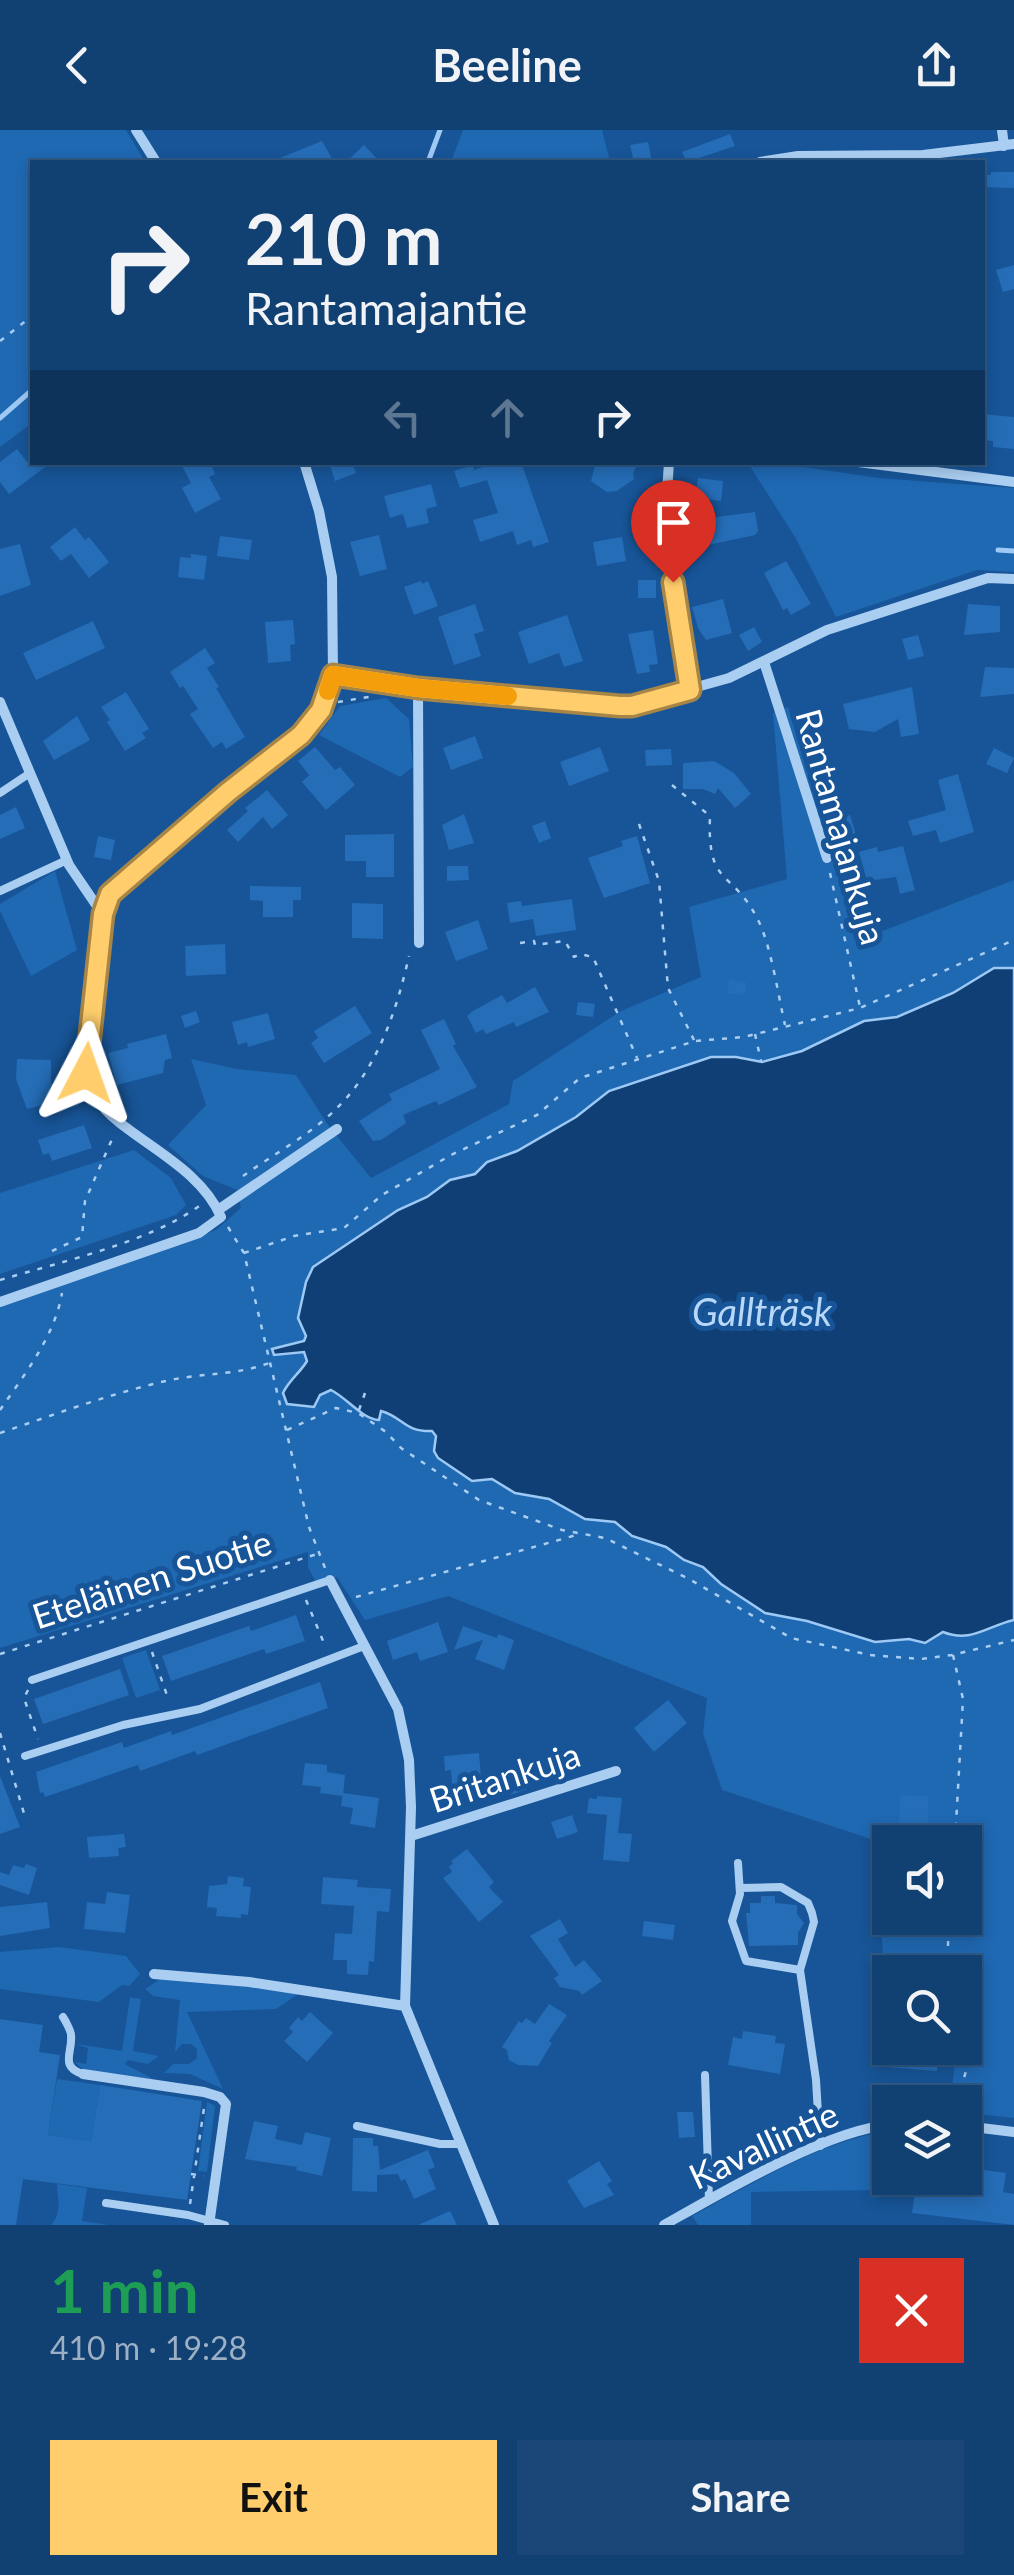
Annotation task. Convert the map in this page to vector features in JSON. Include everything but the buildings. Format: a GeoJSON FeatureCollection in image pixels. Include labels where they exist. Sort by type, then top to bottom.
{"type":"FeatureCollection","features":[{"type":"Feature","properties":{"kind":"street"},"geometry":{"type":"LineString","coordinates":[[136,130],[155,160]]}},
{"type":"Feature","properties":{"kind":"street"},"geometry":{"type":"LineString","coordinates":[[773,160],[798,156],[923,155],[1009,145],[1002,130]]}},
{"type":"Feature","properties":{"kind":"street"},"geometry":{"type":"LineString","coordinates":[[220,1214],[186,1172],[123,1126],[95,1098],[86,1073],[103,914],[110,894],[301,735],[322,707],[333,675],[332,577],[320,511],[305,465]]}},
{"type":"Feature","properties":{"kind":"street"},"geometry":{"type":"LineString","coordinates":[[669,465],[665,524],[690,690]]}},
{"type":"Feature","properties":{"kind":"street"},"geometry":{"type":"LineString","coordinates":[[881,465],[1014,482]]}},
{"type":"Feature","properties":{"kind":"street"},"geometry":{"type":"LineString","coordinates":[[333,675],[418,688],[632,706],[729,678],[827,630],[988,578],[1014,579]]}},
{"type":"Feature","properties":{"kind":"street","name":"Rantamajankuja"},"geometry":{"type":"LineString","coordinates":[[764,662],[827,858]]}},
{"type":"Feature","properties":{"kind":"street"},"geometry":{"type":"LineString","coordinates":[[418,688],[419,943]]}},
{"type":"Feature","properties":{"kind":"street"},"geometry":{"type":"LineString","coordinates":[[0,702],[66,860],[103,914]]}},
{"type":"Feature","properties":{"kind":"street"},"geometry":{"type":"LineString","coordinates":[[0,1302],[199,1234],[220,1214],[337,1129]]}},
{"type":"Feature","properties":{"kind":"street"},"geometry":{"type":"LineString","coordinates":[[330,1580],[398,1709],[409,1760],[412,1836],[404,2006],[494,2225]]}},
{"type":"Feature","properties":{"kind":"street","name":"Britankuja"},"geometry":{"type":"LineString","coordinates":[[412,1836],[616,1771]]}},
{"type":"Feature","properties":{"kind":"street"},"geometry":{"type":"LineString","coordinates":[[154,1974],[249,1982],[404,2006]]}},
{"type":"Feature","properties":{"kind":"street"},"geometry":{"type":"LineString","coordinates":[[82,2074],[206,2092],[226,2104],[210,2224]]}},
{"type":"Feature","properties":{"kind":"street","name":"Kavallintie"},"geometry":{"type":"LineString","coordinates":[[664,2225],[820,2146],[872,2128]]}},
{"type":"Feature","properties":{"kind":"street"},"geometry":{"type":"LineString","coordinates":[[982,2128],[1014,2132]]}},
{"type":"Feature","properties":{"kind":"lane"},"geometry":{"type":"LineString","coordinates":[[0,734],[12,730]]}},
{"type":"Feature","properties":{"kind":"lane"},"geometry":{"type":"LineString","coordinates":[[0,793],[30,773]]}},
{"type":"Feature","properties":{"kind":"lane"},"geometry":{"type":"LineString","coordinates":[[0,891],[66,860]]}},
{"type":"Feature","properties":{"kind":"lane"},"geometry":{"type":"LineString","coordinates":[[32,1680],[330,1580]]}},
{"type":"Feature","properties":{"kind":"lane"},"geometry":{"type":"LineString","coordinates":[[25,1756],[123,1725],[200,1709],[364,1646]]}},
{"type":"Feature","properties":{"kind":"lane"},"geometry":{"type":"LineString","coordinates":[[738,1863],[740,1888],[732,1920],[746,1961],[800,1970]]}},
{"type":"Feature","properties":{"kind":"lane"},"geometry":{"type":"LineString","coordinates":[[740,1888],[781,1887],[808,1902],[814,1922],[800,1970],[816,2080],[820,2146]]}},
{"type":"Feature","properties":{"kind":"lane"},"geometry":{"type":"LineString","coordinates":[[63,2017],[71,2033],[68,2064],[82,2074]]}},
{"type":"Feature","properties":{"kind":"lane"},"geometry":{"type":"LineString","coordinates":[[704,2075],[710,2200]]}},
{"type":"Feature","properties":{"kind":"lane"},"geometry":{"type":"LineString","coordinates":[[357,2126],[440,2144],[461,2144]]}},
{"type":"Feature","properties":{"kind":"lane"},"geometry":{"type":"LineString","coordinates":[[106,2202],[225,2225]]}},
{"type":"Feature","properties":{"kind":"path"},"geometry":{"type":"LineString","coordinates":[[0,341],[30,318]]}},
{"type":"Feature","properties":{"kind":"path"},"geometry":{"type":"LineString","coordinates":[[322,707],[346,699],[379,696]]}},
{"type":"Feature","properties":{"kind":"path"},"geometry":{"type":"LineString","coordinates":[[672,785],[710,816],[712,863],[760,921],[786,1026]]}},
{"type":"Feature","properties":{"kind":"path"},"geometry":{"type":"LineString","coordinates":[[639,824],[658,880],[668,988],[694,1041]]}},
{"type":"Feature","properties":{"kind":"path","name":"Rantamajankuja"},"geometry":{"type":"LineString","coordinates":[[827,858],[860,1008]]}},
{"type":"Feature","properties":{"kind":"path"},"geometry":{"type":"LineString","coordinates":[[520,943],[534,941],[535,945],[564,940],[574,957],[593,957],[637,1060]]}},
{"type":"Feature","properties":{"kind":"path"},"geometry":{"type":"LineString","coordinates":[[244,1253],[294,1236],[344,1228],[382,1194],[537,1115],[580,1078],[694,1041],[756,1034],[860,1008],[1014,940]]}},
{"type":"Feature","properties":{"kind":"path"},"geometry":{"type":"LineString","coordinates":[[242,1176],[337,1108],[376,1057],[409,956]]}},
{"type":"Feature","properties":{"kind":"path"},"geometry":{"type":"LineString","coordinates":[[756,1034],[761,1062]]}},
{"type":"Feature","properties":{"kind":"path"},"geometry":{"type":"LineString","coordinates":[[52,1251],[82,1237],[85,1200],[115,1133]]}},
{"type":"Feature","properties":{"kind":"path"},"geometry":{"type":"LineString","coordinates":[[0,1280],[141,1235],[187,1216],[210,1199]]}},
{"type":"Feature","properties":{"kind":"path"},"geometry":{"type":"LineString","coordinates":[[220,1214],[244,1253],[318,1554],[330,1580]]}},
{"type":"Feature","properties":{"kind":"path"},"geometry":{"type":"LineString","coordinates":[[0,1410],[59,1312],[61,1279]]}},
{"type":"Feature","properties":{"kind":"path"},"geometry":{"type":"LineString","coordinates":[[0,1433],[104,1397],[173,1380],[252,1370],[271,1362]]}},
{"type":"Feature","properties":{"kind":"path"},"geometry":{"type":"LineString","coordinates":[[358,1413],[365,1393]]}},
{"type":"Feature","properties":{"kind":"path"},"geometry":{"type":"LineString","coordinates":[[286,1430],[336,1408],[358,1413],[401,1448],[479,1500],[528,1520],[606,1538],[689,1579],[791,1638],[870,1655],[920,1659],[1014,1640]]}},
{"type":"Feature","properties":{"kind":"path"},"geometry":{"type":"LineString","coordinates":[[341,1602],[581,1534]]}},
{"type":"Feature","properties":{"kind":"path","name":"Eteläinen Suotie"},"geometry":{"type":"LineString","coordinates":[[0,1654],[318,1554]]}},
{"type":"Feature","properties":{"kind":"path"},"geometry":{"type":"LineString","coordinates":[[302,1589],[331,1659]]}},
{"type":"Feature","properties":{"kind":"path"},"geometry":{"type":"LineString","coordinates":[[148,1641],[174,1714]]}},
{"type":"Feature","properties":{"kind":"path"},"geometry":{"type":"LineString","coordinates":[[952,1655],[962,1699],[956,1825]]}},
{"type":"Feature","properties":{"kind":"path"},"geometry":{"type":"LineString","coordinates":[[32,1680],[24,1698],[42,1751]]}},
{"type":"Feature","properties":{"kind":"path"},"geometry":{"type":"LineString","coordinates":[[0,1733],[26,1820]]}},
{"type":"Feature","properties":{"kind":"path"},"geometry":{"type":"LineString","coordinates":[[188,2215],[206,2092]]}},
{"type":"Feature","properties":{"kind":"path"},"geometry":{"type":"LineString","coordinates":[[193,2174],[200,2176]]}},
{"type":"Feature","properties":{"kind":"shaded area"},"geometry":{"type":"Polygon","coordinates":[[[0,130],[126,130],[144,160],[30,160],[30,424],[0,447],[0,130]]]}},
{"type":"Feature","properties":{"kind":"shaded area"},"geometry":{"type":"Polygon","coordinates":[[[463,130],[602,130],[610,160],[452,160],[463,130]]]}},
{"type":"Feature","properties":{"kind":"shaded area"},"geometry":{"type":"Polygon","coordinates":[[[749,465],[790,465],[878,478],[1014,488],[1014,572],[977,570],[836,617],[795,537],[749,465]]]}},
{"type":"Feature","properties":{"kind":"shaded area"},"geometry":{"type":"Polygon","coordinates":[[[386,698],[409,719],[413,767],[400,777],[319,735],[340,706],[386,698]]]}},
{"type":"Feature","properties":{"kind":"shaded area"},"geometry":{"type":"Polygon","coordinates":[[[788,707],[857,941],[1014,880],[1014,968],[994,968],[953,993],[896,1017],[864,1021],[802,1051],[762,1062],[736,1057],[777,1616],[875,1642],[909,1639],[925,1643],[943,1631],[970,1635],[1014,1620],[1014,2118],[982,2115],[982,2085],[952,2085],[955,2065],[982,2065],[982,1955],[883,1955],[882,1935],[982,1935],[982,1825],[872,1825],[872,1839],[722,1790],[703,1733],[707,1698],[448,1596],[365,1620],[337,1577],[317,1584],[308,1567],[308,1552],[0,1648],[0,1307],[216,1230],[241,1208],[237,1190],[203,1176],[168,1145],[206,1105],[191,1059],[296,1075],[328,1125],[371,1178],[509,1104],[513,1081],[621,1011],[701,977],[689,907],[787,879],[773,713],[788,707]]]}},
{"type":"Feature","properties":{"kind":"shaded area"},"geometry":{"type":"Polygon","coordinates":[[[55,871],[77,950],[31,976],[0,904],[55,871]]]}},
{"type":"Feature","properties":{"kind":"shaded area"},"geometry":{"type":"Polygon","coordinates":[[[134,1150],[171,1178],[186,1205],[176,1215],[0,1274],[0,1193],[134,1150]]]}},
{"type":"Feature","properties":{"kind":"shaded area"},"geometry":{"type":"Polygon","coordinates":[[[146,1650],[160,1690],[136,1698],[122,1658],[146,1650]]]}},
{"type":"Feature","properties":{"kind":"shaded area"},"geometry":{"type":"Polygon","coordinates":[[[59,1947],[126,1956],[140,1974],[129,1986],[122,1985],[99,2002],[0,1989],[0,1952],[59,1947]]]}},
{"type":"Feature","properties":{"kind":"shaded area"},"geometry":{"type":"Polygon","coordinates":[[[162,1978],[300,1993],[276,2009],[187,2012],[223,2089],[190,2074],[164,2073],[173,2064],[189,2064],[197,2058],[197,2049],[182,2044],[175,2052],[180,2000],[153,1996],[145,1989],[162,1978]]]}},
{"type":"Feature","properties":{"kind":"shaded area"},"geometry":{"type":"Polygon","coordinates":[[[130,1997],[141,1999],[133,2051],[159,2056],[148,2064],[128,2060],[125,2064],[153,2079],[83,2070],[75,2062],[86,2064],[88,2048],[76,2044],[122,2051],[130,1997]]]}},
{"type":"Feature","properties":{"kind":"shaded area"},"geometry":{"type":"Polygon","coordinates":[[[57,2079],[100,2085],[91,2141],[48,2135],[57,2079]]]}},
{"type":"Feature","properties":{"kind":"shaded area"},"geometry":{"type":"Polygon","coordinates":[[[207,2102],[215,2106],[207,2172],[198,2171],[207,2102]]]}},
{"type":"Feature","properties":{"kind":"shaded area"},"geometry":{"type":"Polygon","coordinates":[[[872,2134],[872,2190],[751,2192],[751,2225],[698,2225],[692,2216],[813,2154],[872,2134]]]}},
{"type":"Feature","properties":{"kind":"shaded area"},"geometry":{"type":"Polygon","coordinates":[[[57,2184],[87,2188],[82,2221],[109,2225],[51,2225],[58,2210],[57,2184]]]}},
{"type":"Feature","properties":{"kind":"water","name":"Gallträsk"},"geometry":{"type":"Polygon","coordinates":[[[994,968],[1014,968],[1014,1620],[970,1635],[943,1632],[925,1643],[909,1639],[875,1642],[765,1613],[703,1567],[666,1547],[632,1536],[615,1522],[585,1519],[549,1499],[515,1493],[492,1479],[472,1481],[438,1458],[432,1431],[409,1427],[381,1411],[379,1420],[373,1419],[331,1390],[320,1395],[314,1407],[287,1404],[283,1393],[307,1361],[304,1352],[274,1355],[272,1349],[304,1341],[306,1336],[298,1318],[313,1267],[398,1210],[427,1197],[450,1180],[475,1174],[487,1162],[517,1151],[576,1117],[609,1091],[711,1057],[762,1062],[802,1051],[864,1021],[897,1017],[953,993],[994,968]]]}},
{"type":"Feature","properties":{"kind":"waterway"},"geometry":{"type":"LineString","coordinates":[[429,160],[440,130]]}},
{"type":"Feature","properties":{"kind":"waterway"},"geometry":{"type":"LineString","coordinates":[[0,418],[30,392]]}},
{"type":"Feature","properties":{"kind":"waterway"},"geometry":{"type":"LineString","coordinates":[[998,550],[1014,551]]}},
{"type":"Feature","properties":{"kind":"slow traffic"},"geometry":{"type":"LineString","coordinates":[[328,691],[333,675],[391,685],[508,696]]}},
{"type":"Feature","properties":{"kind":"route"},"geometry":{"type":"LineString","coordinates":[[86,1073],[103,914],[110,894],[301,735],[321,710],[333,675],[456,692],[632,706],[690,690],[673,582]]}}]}
